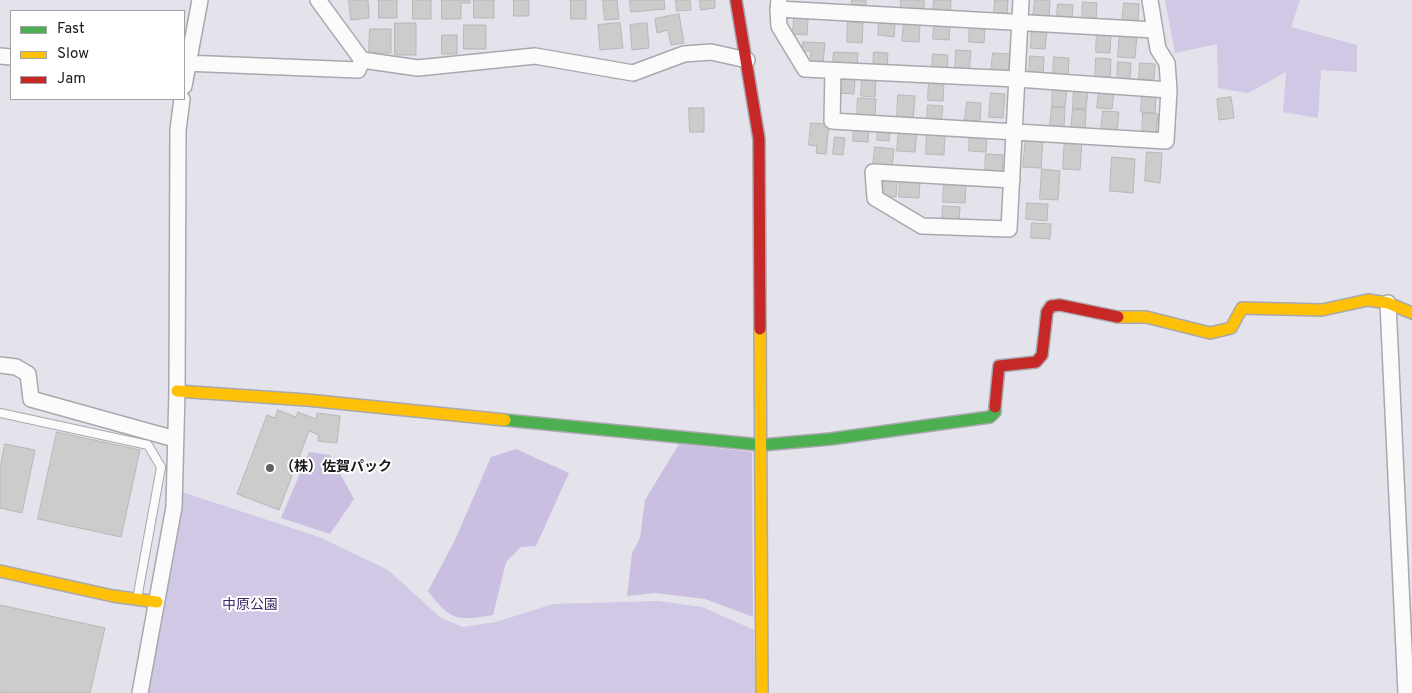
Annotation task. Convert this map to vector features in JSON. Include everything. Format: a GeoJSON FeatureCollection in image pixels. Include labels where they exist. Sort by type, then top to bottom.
{"type":"FeatureCollection","features":[{"type":"Feature","properties":{"kind":"street"},"geometry":{"type":"LineString","coordinates":[[200,0],[185,63],[358,70],[362,60]]}},
{"type":"Feature","properties":{"kind":"street"},"geometry":{"type":"LineString","coordinates":[[318,0],[362,60],[418,68],[535,56],[633,73],[684,54],[711,52],[747,60]]}},
{"type":"Feature","properties":{"kind":"street"},"geometry":{"type":"LineString","coordinates":[[736,0],[759,139],[762,445],[760,628],[762,693]]}},
{"type":"Feature","properties":{"kind":"street"},"geometry":{"type":"LineString","coordinates":[[1012,180],[873,172],[875,198],[922,226],[1010,229],[1020,0]]}},
{"type":"Feature","properties":{"kind":"street"},"geometry":{"type":"LineString","coordinates":[[833,71],[832,121],[1166,140],[1169,90],[1167,63],[1158,49],[1150,0]]}},
{"type":"Feature","properties":{"kind":"street"},"geometry":{"type":"LineString","coordinates":[[1155,30],[779,4],[779,26],[805,69],[1017,79],[1169,90]]}},
{"type":"Feature","properties":{"kind":"street"},"geometry":{"type":"LineString","coordinates":[[140,693],[174,507],[177,391],[178,130],[182,100]]}},
{"type":"Feature","properties":{"kind":"street"},"geometry":{"type":"LineString","coordinates":[[177,391],[317,401],[762,445],[830,439],[990,417],[995,412],[996,370],[999,366],[1036,362],[1042,354],[1047,312],[1051,306],[1060,305],[1125,319],[1146,316],[1210,333],[1231,328],[1242,308],[1322,310],[1368,300],[1388,303],[1412,313]]}},
{"type":"Feature","properties":{"kind":"street"},"geometry":{"type":"LineString","coordinates":[[1388,303],[1406,693]]}},
{"type":"Feature","properties":{"kind":"street"},"geometry":{"type":"LineString","coordinates":[[0,365],[16,367],[28,374],[31,399],[176,439]]}},
{"type":"Feature","properties":{"kind":"street"},"geometry":{"type":"LineString","coordinates":[[0,571],[137,600],[157,602]]}},
{"type":"Feature","properties":{"kind":"lane"},"geometry":{"type":"LineString","coordinates":[[0,413],[148,445],[161,467],[137,600]]}},
{"type":"Feature","properties":{"kind":"green space"},"geometry":{"type":"Polygon","coordinates":[[[1165,0],[1300,0],[1291,27],[1357,45],[1357,72],[1321,70],[1318,118],[1283,112],[1286,72],[1248,93],[1218,88],[1217,44],[1175,53],[1165,0]]]}},
{"type":"Feature","properties":{"kind":"green space","name":"中原公園"},"geometry":{"type":"Polygon","coordinates":[[[182,492],[319,537],[388,570],[441,618],[463,627],[496,622],[553,604],[658,601],[702,607],[754,630],[755,693],[146,693],[182,492]]]}},
{"type":"Feature","properties":{"kind":"shaded area"},"geometry":{"type":"Polygon","coordinates":[[[679,444],[752,452],[753,617],[705,599],[655,593],[627,596],[632,553],[640,538],[645,500],[679,444]]]}},
{"type":"Feature","properties":{"kind":"shaded area"},"geometry":{"type":"Polygon","coordinates":[[[516,449],[569,473],[536,546],[521,547],[506,562],[493,615],[470,618],[455,616],[443,608],[428,591],[455,540],[491,457],[516,449]]]}},
{"type":"Feature","properties":{"kind":"shaded area"},"geometry":{"type":"Polygon","coordinates":[[[309,452],[330,455],[354,499],[330,534],[281,518],[309,452]]]}},
{"type":"Feature","properties":{"kind":"building"},"geometry":{"type":"Polygon","coordinates":[[[349,0],[368,0],[369,18],[351,20],[349,0]]]}},
{"type":"Feature","properties":{"kind":"building"},"geometry":{"type":"Polygon","coordinates":[[[379,0],[397,0],[397,18],[379,18],[379,0]]]}},
{"type":"Feature","properties":{"kind":"building"},"geometry":{"type":"Polygon","coordinates":[[[413,0],[431,0],[431,19],[413,19],[413,0]]]}},
{"type":"Feature","properties":{"kind":"building"},"geometry":{"type":"Polygon","coordinates":[[[442,0],[470,0],[470,3],[461,3],[461,19],[442,19],[442,0]]]}},
{"type":"Feature","properties":{"kind":"building"},"geometry":{"type":"Polygon","coordinates":[[[474,0],[494,0],[494,18],[474,18],[474,0]]]}},
{"type":"Feature","properties":{"kind":"building"},"geometry":{"type":"Polygon","coordinates":[[[514,0],[529,0],[529,16],[514,16],[514,0]]]}},
{"type":"Feature","properties":{"kind":"building"},"geometry":{"type":"Polygon","coordinates":[[[571,0],[586,0],[586,19],[571,19],[571,0]]]}},
{"type":"Feature","properties":{"kind":"building"},"geometry":{"type":"Polygon","coordinates":[[[603,0],[617,0],[619,19],[605,20],[603,0]]]}},
{"type":"Feature","properties":{"kind":"building"},"geometry":{"type":"Polygon","coordinates":[[[630,0],[664,0],[665,9],[631,12],[630,0]]]}},
{"type":"Feature","properties":{"kind":"building"},"geometry":{"type":"Polygon","coordinates":[[[676,0],[690,0],[691,10],[677,11],[676,0]]]}},
{"type":"Feature","properties":{"kind":"building"},"geometry":{"type":"Polygon","coordinates":[[[700,0],[715,0],[715,8],[701,10],[700,0]]]}},
{"type":"Feature","properties":{"kind":"building"},"geometry":{"type":"Polygon","coordinates":[[[852,0],[866,0],[866,8],[851,7],[852,0]]]}},
{"type":"Feature","properties":{"kind":"building"},"geometry":{"type":"Polygon","coordinates":[[[901,0],[924,0],[924,11],[901,9],[901,0]]]}},
{"type":"Feature","properties":{"kind":"building"},"geometry":{"type":"Polygon","coordinates":[[[934,0],[951,0],[950,14],[933,13],[934,0]]]}},
{"type":"Feature","properties":{"kind":"building"},"geometry":{"type":"Polygon","coordinates":[[[995,0],[1008,0],[1007,16],[994,15],[995,0]]]}},
{"type":"Feature","properties":{"kind":"building"},"geometry":{"type":"Polygon","coordinates":[[[1035,0],[1050,0],[1049,18],[1033,17],[1035,0]]]}},
{"type":"Feature","properties":{"kind":"building"},"geometry":{"type":"Polygon","coordinates":[[[1083,2],[1097,3],[1096,20],[1082,20],[1083,2]]]}},
{"type":"Feature","properties":{"kind":"building"},"geometry":{"type":"Polygon","coordinates":[[[1124,3],[1139,4],[1138,23],[1122,22],[1124,3]]]}},
{"type":"Feature","properties":{"kind":"building"},"geometry":{"type":"Polygon","coordinates":[[[1058,4],[1073,5],[1072,18],[1057,17],[1058,4]]]}},
{"type":"Feature","properties":{"kind":"building"},"geometry":{"type":"Polygon","coordinates":[[[679,14],[684,43],[671,45],[668,30],[657,33],[655,19],[679,14]]]}},
{"type":"Feature","properties":{"kind":"building"},"geometry":{"type":"Polygon","coordinates":[[[794,18],[808,19],[807,35],[793,34],[794,18]]]}},
{"type":"Feature","properties":{"kind":"building"},"geometry":{"type":"Polygon","coordinates":[[[848,22],[863,23],[862,43],[847,42],[848,22]]]}},
{"type":"Feature","properties":{"kind":"building"},"geometry":{"type":"Polygon","coordinates":[[[395,23],[416,23],[416,55],[395,55],[395,23]]]}},
{"type":"Feature","properties":{"kind":"building"},"geometry":{"type":"Polygon","coordinates":[[[620,23],[623,48],[600,50],[598,25],[620,23]]]}},
{"type":"Feature","properties":{"kind":"building"},"geometry":{"type":"Polygon","coordinates":[[[647,23],[649,48],[632,50],[630,25],[647,23]]]}},
{"type":"Feature","properties":{"kind":"building"},"geometry":{"type":"Polygon","coordinates":[[[879,23],[895,24],[894,37],[878,35],[879,23]]]}},
{"type":"Feature","properties":{"kind":"building"},"geometry":{"type":"Polygon","coordinates":[[[904,23],[920,24],[919,42],[902,41],[904,23]]]}},
{"type":"Feature","properties":{"kind":"building"},"geometry":{"type":"Polygon","coordinates":[[[464,25],[486,25],[486,49],[464,49],[464,25]]]}},
{"type":"Feature","properties":{"kind":"building"},"geometry":{"type":"Polygon","coordinates":[[[934,25],[950,26],[949,40],[933,39],[934,25]]]}},
{"type":"Feature","properties":{"kind":"building"},"geometry":{"type":"Polygon","coordinates":[[[970,25],[985,26],[984,43],[969,42],[970,25]]]}},
{"type":"Feature","properties":{"kind":"building"},"geometry":{"type":"Polygon","coordinates":[[[1032,28],[1047,29],[1045,49],[1031,48],[1032,28]]]}},
{"type":"Feature","properties":{"kind":"building"},"geometry":{"type":"Polygon","coordinates":[[[370,29],[391,29],[391,53],[369,53],[370,29]]]}},
{"type":"Feature","properties":{"kind":"building"},"geometry":{"type":"Polygon","coordinates":[[[1097,31],[1111,32],[1110,53],[1096,52],[1097,31]]]}},
{"type":"Feature","properties":{"kind":"building"},"geometry":{"type":"Polygon","coordinates":[[[1120,33],[1137,35],[1135,58],[1118,57],[1120,33]]]}},
{"type":"Feature","properties":{"kind":"building"},"geometry":{"type":"Polygon","coordinates":[[[442,35],[457,35],[457,54],[442,54],[442,35]]]}},
{"type":"Feature","properties":{"kind":"building"},"geometry":{"type":"Polygon","coordinates":[[[803,42],[825,43],[823,63],[810,62],[811,51],[803,51],[803,42]]]}},
{"type":"Feature","properties":{"kind":"building"},"geometry":{"type":"Polygon","coordinates":[[[956,50],[971,51],[969,72],[955,71],[956,50]]]}},
{"type":"Feature","properties":{"kind":"building"},"geometry":{"type":"Polygon","coordinates":[[[834,52],[858,53],[857,65],[833,63],[834,52]]]}},
{"type":"Feature","properties":{"kind":"building"},"geometry":{"type":"Polygon","coordinates":[[[874,52],[888,53],[887,69],[873,68],[874,52]]]}},
{"type":"Feature","properties":{"kind":"building"},"geometry":{"type":"Polygon","coordinates":[[[993,53],[1010,54],[1009,73],[991,72],[993,53]]]}},
{"type":"Feature","properties":{"kind":"building"},"geometry":{"type":"Polygon","coordinates":[[[933,54],[948,55],[947,71],[932,70],[933,54]]]}},
{"type":"Feature","properties":{"kind":"building"},"geometry":{"type":"Polygon","coordinates":[[[1030,56],[1044,57],[1043,75],[1029,74],[1030,56]]]}},
{"type":"Feature","properties":{"kind":"building"},"geometry":{"type":"Polygon","coordinates":[[[1054,57],[1069,58],[1068,78],[1053,77],[1054,57]]]}},
{"type":"Feature","properties":{"kind":"building"},"geometry":{"type":"Polygon","coordinates":[[[1096,58],[1111,59],[1110,81],[1095,80],[1096,58]]]}},
{"type":"Feature","properties":{"kind":"building"},"geometry":{"type":"Polygon","coordinates":[[[1118,62],[1131,63],[1130,80],[1117,79],[1118,62]]]}},
{"type":"Feature","properties":{"kind":"building"},"geometry":{"type":"Polygon","coordinates":[[[1140,63],[1155,64],[1154,80],[1139,79],[1140,63]]]}},
{"type":"Feature","properties":{"kind":"building"},"geometry":{"type":"Polygon","coordinates":[[[839,77],[855,78],[854,94],[838,93],[839,77]]]}},
{"type":"Feature","properties":{"kind":"building"},"geometry":{"type":"Polygon","coordinates":[[[862,77],[876,78],[875,97],[861,96],[862,77]]]}},
{"type":"Feature","properties":{"kind":"building"},"geometry":{"type":"Polygon","coordinates":[[[929,81],[944,82],[943,101],[928,100],[929,81]]]}},
{"type":"Feature","properties":{"kind":"building"},"geometry":{"type":"Polygon","coordinates":[[[1053,86],[1067,87],[1065,107],[1052,106],[1053,86]]]}},
{"type":"Feature","properties":{"kind":"building"},"geometry":{"type":"Polygon","coordinates":[[[1074,88],[1088,89],[1086,109],[1073,108],[1074,88]]]}},
{"type":"Feature","properties":{"kind":"building"},"geometry":{"type":"Polygon","coordinates":[[[1099,91],[1114,92],[1112,109],[1097,108],[1099,91]]]}},
{"type":"Feature","properties":{"kind":"building"},"geometry":{"type":"Polygon","coordinates":[[[991,93],[1005,94],[1003,118],[989,117],[991,93]]]}},
{"type":"Feature","properties":{"kind":"building"},"geometry":{"type":"Polygon","coordinates":[[[1142,94],[1156,95],[1155,113],[1141,112],[1142,94]]]}},
{"type":"Feature","properties":{"kind":"building"},"geometry":{"type":"Polygon","coordinates":[[[898,95],[915,96],[913,120],[897,118],[898,95]]]}},
{"type":"Feature","properties":{"kind":"building"},"geometry":{"type":"Polygon","coordinates":[[[1231,97],[1234,118],[1219,120],[1217,99],[1231,97]]]}},
{"type":"Feature","properties":{"kind":"building"},"geometry":{"type":"Polygon","coordinates":[[[858,98],[876,99],[875,116],[857,115],[858,98]]]}},
{"type":"Feature","properties":{"kind":"building"},"geometry":{"type":"Polygon","coordinates":[[[967,102],[981,103],[980,121],[965,120],[967,102]]]}},
{"type":"Feature","properties":{"kind":"building"},"geometry":{"type":"Polygon","coordinates":[[[928,105],[943,106],[941,122],[927,121],[928,105]]]}},
{"type":"Feature","properties":{"kind":"building"},"geometry":{"type":"Polygon","coordinates":[[[1052,107],[1065,108],[1064,128],[1050,127],[1052,107]]]}},
{"type":"Feature","properties":{"kind":"building"},"geometry":{"type":"Polygon","coordinates":[[[689,108],[704,108],[704,132],[690,132],[689,108]]]}},
{"type":"Feature","properties":{"kind":"building"},"geometry":{"type":"Polygon","coordinates":[[[1073,109],[1086,110],[1085,130],[1071,129],[1073,109]]]}},
{"type":"Feature","properties":{"kind":"building"},"geometry":{"type":"Polygon","coordinates":[[[1103,111],[1119,112],[1117,132],[1101,131],[1103,111]]]}},
{"type":"Feature","properties":{"kind":"building"},"geometry":{"type":"Polygon","coordinates":[[[1143,113],[1158,114],[1156,135],[1142,134],[1143,113]]]}},
{"type":"Feature","properties":{"kind":"building"},"geometry":{"type":"Polygon","coordinates":[[[811,123],[829,124],[826,154],[816,153],[817,146],[809,145],[811,123]]]}},
{"type":"Feature","properties":{"kind":"building"},"geometry":{"type":"Polygon","coordinates":[[[854,127],[869,128],[868,142],[853,141],[854,127]]]}},
{"type":"Feature","properties":{"kind":"building"},"geometry":{"type":"Polygon","coordinates":[[[878,130],[890,130],[889,141],[877,140],[878,130]]]}},
{"type":"Feature","properties":{"kind":"building"},"geometry":{"type":"Polygon","coordinates":[[[899,130],[917,131],[915,152],[897,151],[899,130]]]}},
{"type":"Feature","properties":{"kind":"building"},"geometry":{"type":"Polygon","coordinates":[[[927,131],[945,132],[944,155],[926,154],[927,131]]]}},
{"type":"Feature","properties":{"kind":"building"},"geometry":{"type":"Polygon","coordinates":[[[970,133],[987,135],[986,152],[969,151],[970,133]]]}},
{"type":"Feature","properties":{"kind":"building"},"geometry":{"type":"Polygon","coordinates":[[[835,137],[845,138],[843,155],[833,154],[835,137]]]}},
{"type":"Feature","properties":{"kind":"building"},"geometry":{"type":"Polygon","coordinates":[[[1026,138],[1043,139],[1041,168],[1023,167],[1026,138]]]}},
{"type":"Feature","properties":{"kind":"building"},"geometry":{"type":"Polygon","coordinates":[[[1065,139],[1082,140],[1080,170],[1063,169],[1065,139]]]}},
{"type":"Feature","properties":{"kind":"building"},"geometry":{"type":"Polygon","coordinates":[[[875,147],[894,149],[892,169],[873,168],[875,147]]]}},
{"type":"Feature","properties":{"kind":"building"},"geometry":{"type":"Polygon","coordinates":[[[1147,152],[1162,153],[1160,183],[1145,181],[1147,152]]]}},
{"type":"Feature","properties":{"kind":"building"},"geometry":{"type":"Polygon","coordinates":[[[986,154],[1003,155],[1002,174],[985,173],[986,154]]]}},
{"type":"Feature","properties":{"kind":"building"},"geometry":{"type":"Polygon","coordinates":[[[1112,157],[1135,159],[1133,193],[1110,191],[1112,157]]]}},
{"type":"Feature","properties":{"kind":"building"},"geometry":{"type":"Polygon","coordinates":[[[1042,169],[1060,171],[1058,200],[1040,199],[1042,169]]]}},
{"type":"Feature","properties":{"kind":"building"},"geometry":{"type":"Polygon","coordinates":[[[881,178],[897,179],[896,197],[880,195],[881,178]]]}},
{"type":"Feature","properties":{"kind":"building"},"geometry":{"type":"Polygon","coordinates":[[[900,179],[920,181],[919,198],[899,197],[900,179]]]}},
{"type":"Feature","properties":{"kind":"building"},"geometry":{"type":"Polygon","coordinates":[[[944,183],[966,184],[965,203],[943,202],[944,183]]]}},
{"type":"Feature","properties":{"kind":"building"},"geometry":{"type":"Polygon","coordinates":[[[1027,203],[1048,204],[1047,221],[1026,219],[1027,203]]]}},
{"type":"Feature","properties":{"kind":"building"},"geometry":{"type":"Polygon","coordinates":[[[943,206],[960,207],[959,222],[942,221],[943,206]]]}},
{"type":"Feature","properties":{"kind":"building"},"geometry":{"type":"Polygon","coordinates":[[[1032,223],[1051,224],[1050,239],[1031,238],[1032,223]]]}},
{"type":"Feature","properties":{"kind":"building","name":"（株）佐賀パック"},"geometry":{"type":"Polygon","coordinates":[[[278,410],[296,417],[298,412],[316,419],[317,413],[340,416],[337,443],[318,441],[319,435],[309,431],[279,510],[237,494],[267,415],[275,418],[278,410]]]}},
{"type":"Feature","properties":{"kind":"building"},"geometry":{"type":"Polygon","coordinates":[[[57,432],[140,450],[121,537],[38,519],[57,432]]]}},
{"type":"Feature","properties":{"kind":"building"},"geometry":{"type":"Polygon","coordinates":[[[5,444],[35,450],[22,513],[0,508],[0,469],[5,444]]]}},
{"type":"Feature","properties":{"kind":"building"},"geometry":{"type":"Polygon","coordinates":[[[0,605],[105,628],[90,693],[0,693],[0,605]]]}},
{"type":"Feature","properties":{"kind":"traffic: fast"},"geometry":{"type":"LineString","coordinates":[[505,420],[762,445],[830,439],[990,417],[995,412],[995,407]]}},
{"type":"Feature","properties":{"kind":"traffic: slow"},"geometry":{"type":"LineString","coordinates":[[1118,317],[1146,317],[1210,333],[1231,328],[1242,308],[1322,310],[1368,300],[1388,303],[1412,313]]}},
{"type":"Feature","properties":{"kind":"traffic: slow"},"geometry":{"type":"LineString","coordinates":[[760,329],[762,693]]}},
{"type":"Feature","properties":{"kind":"traffic: slow"},"geometry":{"type":"LineString","coordinates":[[177,391],[307,400],[505,420]]}},
{"type":"Feature","properties":{"kind":"traffic: slow"},"geometry":{"type":"LineString","coordinates":[[0,571],[113,596],[157,602]]}},
{"type":"Feature","properties":{"kind":"traffic: jam"},"geometry":{"type":"LineString","coordinates":[[736,0],[759,139],[760,329]]}},
{"type":"Feature","properties":{"kind":"traffic: jam"},"geometry":{"type":"LineString","coordinates":[[995,407],[999,366],[1036,362],[1042,355],[1047,312],[1051,306],[1060,305],[1118,317]]}},
{"type":"Feature","properties":{"kind":"place","name":"（株）佐賀パック"},"geometry":{"type":"Point","coordinates":[270,468]}}]}
